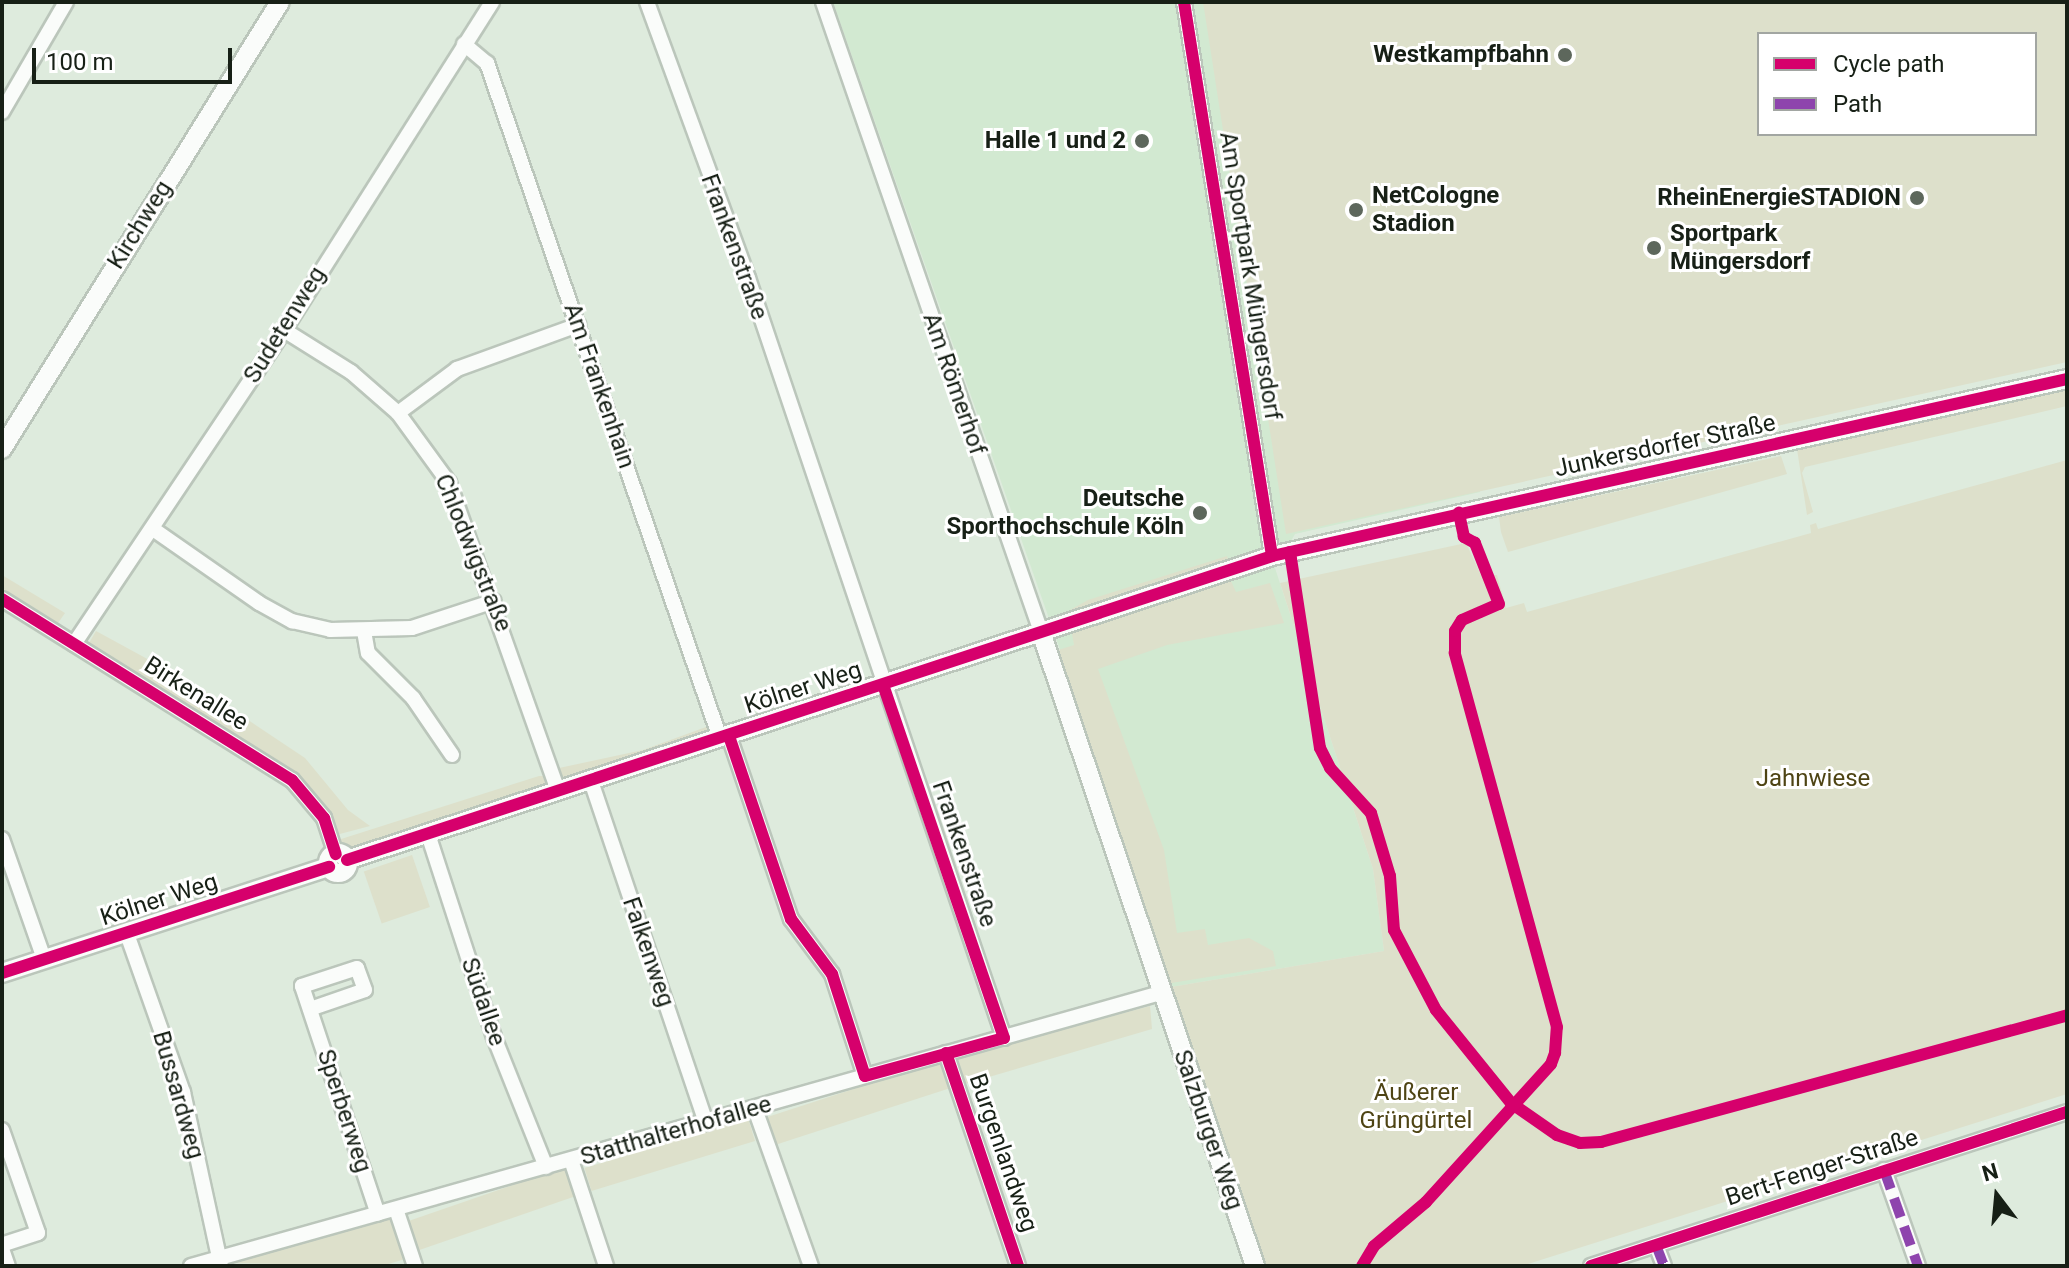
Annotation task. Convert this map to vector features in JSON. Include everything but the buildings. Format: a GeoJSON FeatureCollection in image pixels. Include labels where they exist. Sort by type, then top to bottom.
{"type":"FeatureCollection","features":[{"type":"Feature","properties":{"kind":"street"},"geometry":{"type":"LineString","coordinates":[[3,109],[66,2]]}},
{"type":"Feature","properties":{"kind":"street","name":"Kirchweg"},"geometry":{"type":"LineString","coordinates":[[2,449],[280,2]]}},
{"type":"Feature","properties":{"kind":"street","name":"Sudetenweg"},"geometry":{"type":"LineString","coordinates":[[74,644],[284,330],[492,2]]}},
{"type":"Feature","properties":{"kind":"street","name":"Frankenstraße"},"geometry":{"type":"LineString","coordinates":[[647,2],[748,278],[1004,1038]]}},
{"type":"Feature","properties":{"kind":"street","name":"Am Römerhof"},"geometry":{"type":"LineString","coordinates":[[823,2],[1041,632],[1160,993]]}},
{"type":"Feature","properties":{"kind":"street","name":"Am Sportpark Müngersdorf"},"geometry":{"type":"LineString","coordinates":[[1184,2],[1272,556]]}},
{"type":"Feature","properties":{"kind":"street","name":"Am Frankenhain"},"geometry":{"type":"LineString","coordinates":[[464,44],[487,63],[791,919],[832,974],[865,1076]]}},
{"type":"Feature","properties":{"kind":"street"},"geometry":{"type":"LineString","coordinates":[[398,413],[457,369],[578,325]]}},
{"type":"Feature","properties":{"kind":"street","name":"Chlodwigstraße"},"geometry":{"type":"LineString","coordinates":[[284,330],[351,372],[398,413],[449,483],[494,601],[558,791]]}},
{"type":"Feature","properties":{"kind":"street","name":"Junkersdorfer Straße"},"geometry":{"type":"LineString","coordinates":[[1272,556],[2067,379]]}},
{"type":"Feature","properties":{"kind":"street"},"geometry":{"type":"LineString","coordinates":[[153,529],[292,621],[364,631],[412,628],[494,601]]}},
{"type":"Feature","properties":{"kind":"street","name":"Kölner Weg"},"geometry":{"type":"LineString","coordinates":[[2,973],[127,934],[337,860],[428,834],[1272,556]]}},
{"type":"Feature","properties":{"kind":"street","name":"Birkenallee"},"geometry":{"type":"LineString","coordinates":[[2,599],[292,780],[314,801],[337,860]]}},
{"type":"Feature","properties":{"kind":"street"},"geometry":{"type":"LineString","coordinates":[[364,631],[368,653],[413,698],[452,755]]}},
{"type":"Feature","properties":{"kind":"street","name":"Falkenweg"},"geometry":{"type":"LineString","coordinates":[[591,781],[706,1123]]}},
{"type":"Feature","properties":{"kind":"street","name":"Südallee"},"geometry":{"type":"LineString","coordinates":[[428,834],[494,1037],[546,1167]]}},
{"type":"Feature","properties":{"kind":"street"},"geometry":{"type":"LineString","coordinates":[[2,839],[44,959]]}},
{"type":"Feature","properties":{"kind":"street","name":"Bussardweg"},"geometry":{"type":"LineString","coordinates":[[127,934],[183,1092],[220,1262]]}},
{"type":"Feature","properties":{"kind":"street","name":"Statthalterhofallee"},"geometry":{"type":"LineString","coordinates":[[191,1266],[220,1262],[378,1214],[1160,993]]}},
{"type":"Feature","properties":{"kind":"street","name":"Salzburger Weg"},"geometry":{"type":"LineString","coordinates":[[1160,993],[1255,1266]]}},
{"type":"Feature","properties":{"kind":"street","name":"Sperberweg"},"geometry":{"type":"LineString","coordinates":[[310,1009],[378,1214]]}},
{"type":"Feature","properties":{"kind":"street","name":"Burgenlandweg"},"geometry":{"type":"LineString","coordinates":[[946,1053],[1018,1266]]}},
{"type":"Feature","properties":{"kind":"street"},"geometry":{"type":"LineString","coordinates":[[755,1109],[811,1266]]}},
{"type":"Feature","properties":{"kind":"street","name":"Bert-Fenger-Straße"},"geometry":{"type":"LineString","coordinates":[[1591,1266],[2067,1112]]}},
{"type":"Feature","properties":{"kind":"street"},"geometry":{"type":"LineString","coordinates":[[2,1130],[38,1233],[2,1247],[8,1266]]}},
{"type":"Feature","properties":{"kind":"street"},"geometry":{"type":"LineString","coordinates":[[571,1160],[606,1266]]}},
{"type":"Feature","properties":{"kind":"street"},"geometry":{"type":"LineString","coordinates":[[1884,1170],[1918,1266]]}},
{"type":"Feature","properties":{"kind":"street"},"geometry":{"type":"LineString","coordinates":[[396,1209],[415,1266]]}},
{"type":"Feature","properties":{"kind":"street"},"geometry":{"type":"LineString","coordinates":[[1656,1245],[1664,1266]]}},
{"type":"Feature","properties":{"kind":"shaded area","name":"Deutsche Sporthochschule Köln"},"geometry":{"type":"Polygon","coordinates":[[[833,2],[1438,2],[1480,492],[1295,534],[1275,568],[1373,869],[1384,951],[1171,987],[1106,781],[833,2]]]}},
{"type":"Feature","properties":{"kind":"green space","name":"Sportpark Müngersdorf"},"geometry":{"type":"Polygon","coordinates":[[[1203,2],[2067,2],[2067,362],[1286,534],[1203,2]]]}},
{"type":"Feature","properties":{"kind":"green space"},"geometry":{"type":"Polygon","coordinates":[[[2067,389],[2067,406],[1805,467],[1802,473],[1813,512],[1807,515],[1797,449],[2067,389]]]}},
{"type":"Feature","properties":{"kind":"green space"},"geometry":{"type":"Polygon","coordinates":[[[1781,456],[1787,474],[1508,552],[1501,532],[1499,517],[1781,456]]]}},
{"type":"Feature","properties":{"kind":"green space"},"geometry":{"type":"Polygon","coordinates":[[[2067,460],[2067,1094],[1522,1266],[1264,1266],[1171,987],[1384,951],[1373,869],[1280,583],[1466,543],[1481,575],[1497,575],[1506,608],[1524,603],[1527,612],[1811,533],[1810,525],[1816,523],[1818,529],[2067,460]]]}},
{"type":"Feature","properties":{"kind":"green space"},"geometry":{"type":"Polygon","coordinates":[[[1227,556],[1229,563],[1043,625],[1088,600],[1227,556]]]}},
{"type":"Feature","properties":{"kind":"green space"},"geometry":{"type":"Polygon","coordinates":[[[2,575],[65,613],[58,623],[2,588],[2,575]]]}},
{"type":"Feature","properties":{"kind":"green space"},"geometry":{"type":"Polygon","coordinates":[[[1230,579],[1236,592],[1270,583],[1284,623],[1167,645],[1098,669],[1164,850],[1177,933],[1205,929],[1208,945],[1249,938],[1273,951],[1276,966],[1165,984],[1055,651],[1074,645],[1071,629],[1230,579]]]}},
{"type":"Feature","properties":{"kind":"green space"},"geometry":{"type":"Polygon","coordinates":[[[96,631],[197,686],[305,758],[348,810],[370,826],[336,835],[326,806],[301,777],[89,643],[96,631]]]}},
{"type":"Feature","properties":{"kind":"green space"},"geometry":{"type":"Polygon","coordinates":[[[706,727],[709,732],[562,782],[559,768],[643,750],[706,727]]]}},
{"type":"Feature","properties":{"kind":"green space"},"geometry":{"type":"Polygon","coordinates":[[[547,776],[550,785],[350,852],[338,840],[547,776]]]}},
{"type":"Feature","properties":{"kind":"green space"},"geometry":{"type":"Polygon","coordinates":[[[412,855],[430,907],[382,924],[364,872],[412,855]]]}},
{"type":"Feature","properties":{"kind":"green space"},"geometry":{"type":"Polygon","coordinates":[[[1150,1006],[1152,1029],[965,1084],[955,1058],[1150,1006]]]}},
{"type":"Feature","properties":{"kind":"green space"},"geometry":{"type":"Polygon","coordinates":[[[943,1060],[952,1088],[770,1147],[761,1119],[943,1060]]]}},
{"type":"Feature","properties":{"kind":"green space"},"geometry":{"type":"Polygon","coordinates":[[[748,1118],[755,1141],[591,1191],[584,1168],[748,1118]]]}},
{"type":"Feature","properties":{"kind":"green space"},"geometry":{"type":"Polygon","coordinates":[[[568,1166],[578,1195],[414,1252],[403,1223],[568,1166]]]}},
{"type":"Feature","properties":{"kind":"green space"},"geometry":{"type":"Polygon","coordinates":[[[394,1216],[408,1258],[382,1266],[225,1263],[394,1216]]]}},
{"type":"Feature","properties":{"kind":"marked path"},"geometry":{"type":"LineString","coordinates":[[1884,1170],[1918,1266]]}},
{"type":"Feature","properties":{"kind":"marked path"},"geometry":{"type":"LineString","coordinates":[[1656,1245],[1664,1266]]}},
{"type":"Feature","properties":{"kind":"cycle path"},"geometry":{"type":"LineString","coordinates":[[1184,2],[1272,556]]}},
{"type":"Feature","properties":{"kind":"cycle path"},"geometry":{"type":"LineString","coordinates":[[347,860],[1272,556],[2067,379]]}},
{"type":"Feature","properties":{"kind":"cycle path"},"geometry":{"type":"LineString","coordinates":[[1362,1266],[1374,1246],[1426,1202],[1551,1064],[1555,1053],[1557,1027],[1455,653],[1455,631],[1462,620],[1499,604],[1475,543],[1464,537],[1459,513]]}},
{"type":"Feature","properties":{"kind":"cycle path"},"geometry":{"type":"LineString","coordinates":[[1290,552],[1320,748],[1330,768],[1371,813],[1390,876],[1394,930],[1436,1010],[1511,1103],[1557,1135],[1580,1143],[1601,1142],[2067,1015]]}},
{"type":"Feature","properties":{"kind":"cycle path"},"geometry":{"type":"LineString","coordinates":[[2,599],[292,780],[324,818],[336,854]]}},
{"type":"Feature","properties":{"kind":"cycle path"},"geometry":{"type":"LineString","coordinates":[[729,736],[791,919],[832,974],[865,1076],[1004,1038],[883,685]]}},
{"type":"Feature","properties":{"kind":"cycle path"},"geometry":{"type":"LineString","coordinates":[[2,973],[329,867]]}},
{"type":"Feature","properties":{"kind":"cycle path"},"geometry":{"type":"LineString","coordinates":[[946,1053],[1018,1266]]}},
{"type":"Feature","properties":{"kind":"cycle path"},"geometry":{"type":"LineString","coordinates":[[1591,1266],[2067,1112]]}},
{"type":"Feature","properties":{"kind":"place","name":"Westkampfbahn"},"geometry":{"type":"Point","coordinates":[1565,55]}},
{"type":"Feature","properties":{"kind":"place","name":"Halle 1 und 2"},"geometry":{"type":"Point","coordinates":[1142,141]}},
{"type":"Feature","properties":{"kind":"place","name":"RheinEnergieSTADION"},"geometry":{"type":"Point","coordinates":[1917,198]}},
{"type":"Feature","properties":{"kind":"place","name":"NetCologne Stadion"},"geometry":{"type":"Point","coordinates":[1356,210]}},
{"type":"Feature","properties":{"kind":"place","name":"Sportpark Müngersdorf"},"geometry":{"type":"Point","coordinates":[1654,248]}},
{"type":"Feature","properties":{"kind":"place","name":"Deutsche Sporthochschule Köln"},"geometry":{"type":"Point","coordinates":[1200,513]}},
{"type":"Feature","properties":{"kind":"park label","name":"Jahnwiese"},"geometry":{"type":"Point","coordinates":[1813,779]}},
{"type":"Feature","properties":{"kind":"park label","name":"Äußerer Grüngürtel"},"geometry":{"type":"Point","coordinates":[1416,1107]}}]}
